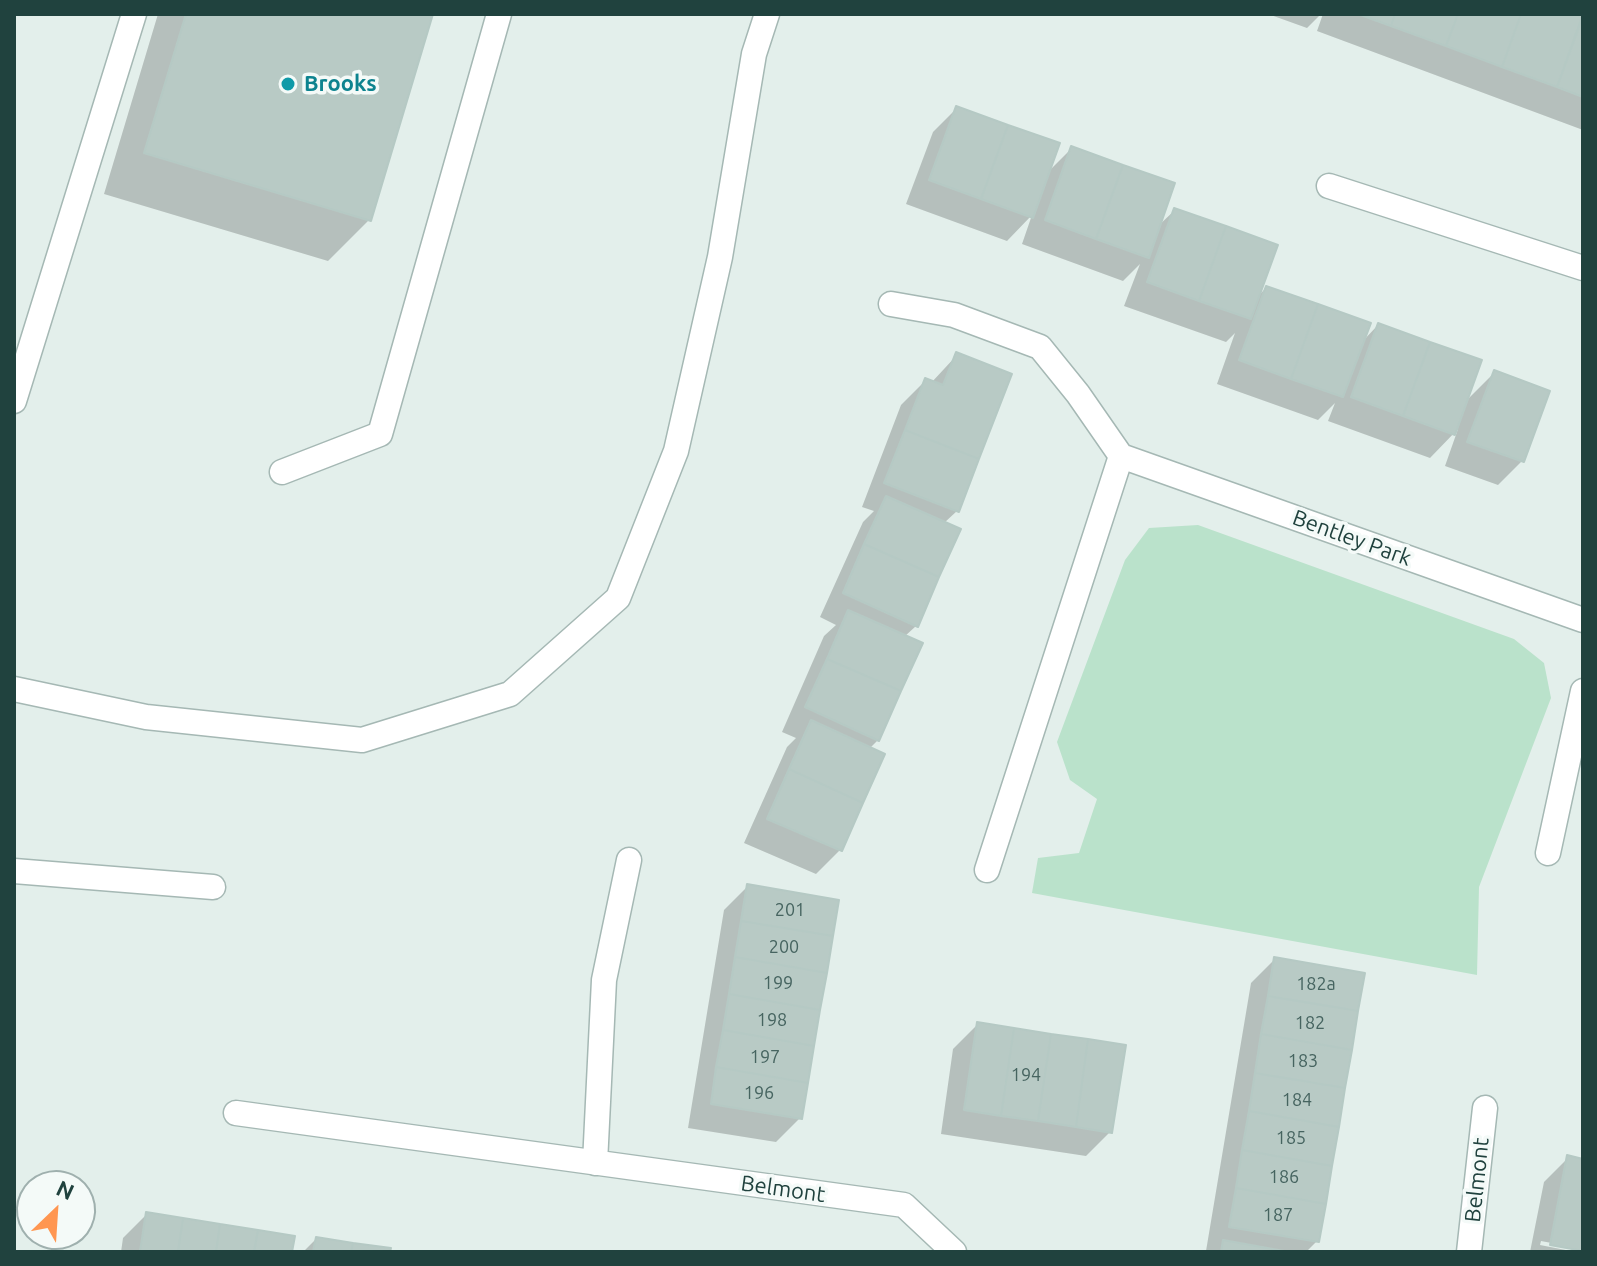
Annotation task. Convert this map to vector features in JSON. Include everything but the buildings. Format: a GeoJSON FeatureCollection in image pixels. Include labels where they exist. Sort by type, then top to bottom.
{"type":"FeatureCollection","features":[{"type":"Feature","properties":{"kind":"street"},"geometry":{"type":"LineString","coordinates":[[14,401],[134,14]]}},
{"type":"Feature","properties":{"kind":"street"},"geometry":{"type":"LineString","coordinates":[[282,472],[380,434],[499,14]]}},
{"type":"Feature","properties":{"kind":"street"},"geometry":{"type":"LineString","coordinates":[[14,689],[146,717],[362,740],[510,694],[618,598],[676,451],[720,257],[754,54],[767,14]]}},
{"type":"Feature","properties":{"kind":"street"},"geometry":{"type":"LineString","coordinates":[[1329,186],[1583,268]]}},
{"type":"Feature","properties":{"kind":"street"},"geometry":{"type":"LineString","coordinates":[[891,304],[954,315],[1040,347],[1078,394],[1121,456],[987,870]]}},
{"type":"Feature","properties":{"kind":"street","name":"Bentley Park"},"geometry":{"type":"LineString","coordinates":[[1121,456],[1583,620]]}},
{"type":"Feature","properties":{"kind":"street"},"geometry":{"type":"LineString","coordinates":[[1548,853],[1583,691]]}},
{"type":"Feature","properties":{"kind":"street"},"geometry":{"type":"LineString","coordinates":[[595,1163],[604,980],[629,860]]}},
{"type":"Feature","properties":{"kind":"street"},"geometry":{"type":"LineString","coordinates":[[14,871],[213,887]]}},
{"type":"Feature","properties":{"kind":"street","name":"Belmont"},"geometry":{"type":"LineString","coordinates":[[1469,1252],[1485,1108]]}},
{"type":"Feature","properties":{"kind":"street","name":"Belmont"},"geometry":{"type":"LineString","coordinates":[[236,1113],[904,1205],[954,1252]]}},
{"type":"Feature","properties":{"kind":"green space"},"geometry":{"type":"Polygon","coordinates":[[[1198,525],[1514,639],[1544,663],[1551,698],[1479,887],[1477,975],[1032,893],[1038,858],[1079,853],[1097,799],[1070,780],[1057,742],[1125,560],[1149,528],[1198,525]]]}},
{"type":"Feature","properties":{"kind":"place","name":"Brooks"},"geometry":{"type":"Point","coordinates":[288,84]}}]}
